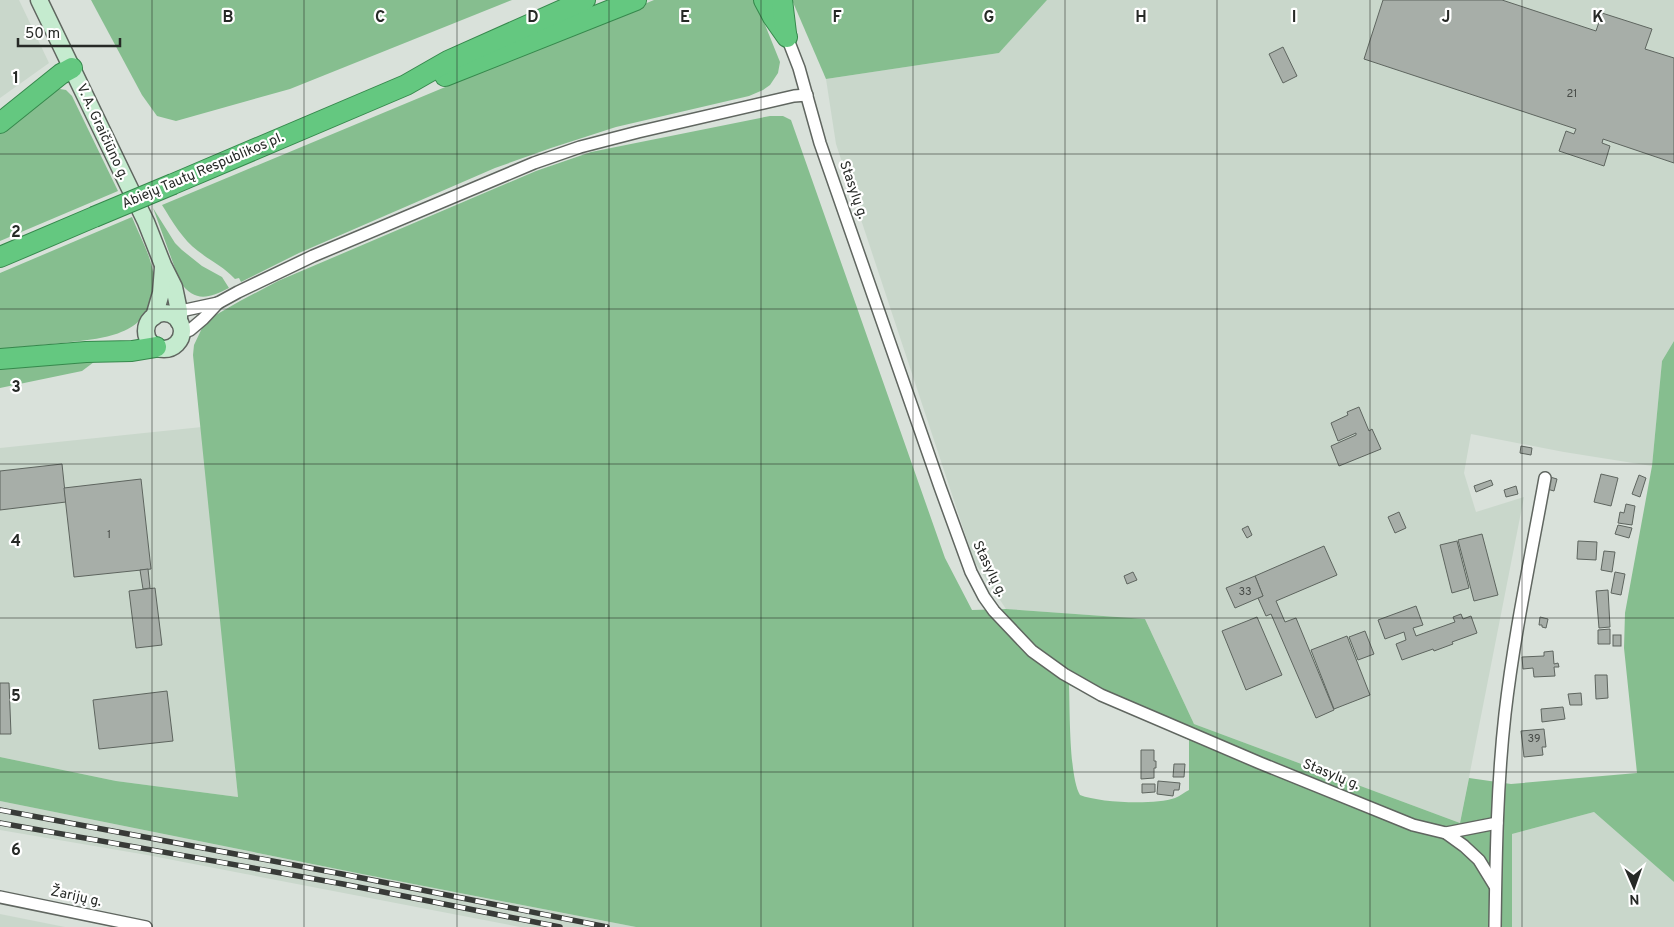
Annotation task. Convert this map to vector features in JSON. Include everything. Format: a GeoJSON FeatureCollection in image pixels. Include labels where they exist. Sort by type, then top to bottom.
{"type":"FeatureCollection","features":[{"type":"Feature","properties":{"kind":"highway","name":"Abiejų Tautų Respublikos pl."},"geometry":{"type":"LineString","coordinates":[[0,257],[406,85],[448,61],[585,0]]}},
{"type":"Feature","properties":{"kind":"highway","name":"Abiejų Tautų Respublikos pl."},"geometry":{"type":"LineString","coordinates":[[406,85],[430,81],[460,71],[636,0]]}},
{"type":"Feature","properties":{"kind":"highway"},"geometry":{"type":"LineString","coordinates":[[764,0],[787,37]]}},
{"type":"Feature","properties":{"kind":"highway"},"geometry":{"type":"LineString","coordinates":[[782,0],[787,37]]}},
{"type":"Feature","properties":{"kind":"highway"},"geometry":{"type":"LineString","coordinates":[[0,123],[61,74],[72,68]]}},
{"type":"Feature","properties":{"kind":"highway"},"geometry":{"type":"LineString","coordinates":[[0,359],[156,347]]}},
{"type":"Feature","properties":{"kind":"main road","name":"V. A. Graičiūno g."},"geometry":{"type":"LineString","coordinates":[[39,0],[146,222],[174,287],[172,319]]}},
{"type":"Feature","properties":{"kind":"main road","name":"V. A. Graičiūno g."},"geometry":{"type":"LineString","coordinates":[[163,265],[161,293],[172,319]]}},
{"type":"Feature","properties":{"kind":"main road"},"geometry":{"type":"LineString","coordinates":[[172,319],[178,342],[165,349],[151,344],[146,333],[150,321],[172,319]]}},
{"type":"Feature","properties":{"kind":"street","name":"Stasylų g."},"geometry":{"type":"LineString","coordinates":[[787,37],[799,68],[824,153],[948,512],[971,572],[984,597],[994,611],[1032,651],[1064,674],[1101,695],[1260,763],[1404,821],[1446,833],[1497,824]]}},
{"type":"Feature","properties":{"kind":"street"},"geometry":{"type":"LineString","coordinates":[[172,319],[218,303],[313,256],[553,156],[638,132],[794,96],[806,95]]}},
{"type":"Feature","properties":{"kind":"street"},"geometry":{"type":"LineString","coordinates":[[172,319],[190,330],[218,303]]}},
{"type":"Feature","properties":{"kind":"street"},"geometry":{"type":"LineString","coordinates":[[1495,927],[1497,824],[1505,716],[1514,647],[1545,478]]}},
{"type":"Feature","properties":{"kind":"street"},"geometry":{"type":"LineString","coordinates":[[1446,833],[1479,860],[1495,886]]}},
{"type":"Feature","properties":{"kind":"street","name":"Žarijų g."},"geometry":{"type":"LineString","coordinates":[[0,897],[146,927]]}},
{"type":"Feature","properties":{"kind":"shaded area"},"geometry":{"type":"Polygon","coordinates":[[[0,0],[19,0],[49,63],[0,98],[0,0]]]}},
{"type":"Feature","properties":{"kind":"shaded area"},"geometry":{"type":"Polygon","coordinates":[[[1047,0],[1674,0],[1674,341],[1662,361],[1652,466],[1564,452],[1471,434],[1464,473],[1476,512],[1524,497],[1460,823],[1194,724],[1145,619],[1006,609],[974,561],[836,144],[826,79],[999,53],[1047,0]]]}},
{"type":"Feature","properties":{"kind":"shaded area"},"geometry":{"type":"Polygon","coordinates":[[[202,427],[238,797],[116,781],[0,757],[0,448],[202,427]]]}},
{"type":"Feature","properties":{"kind":"shaded area"},"geometry":{"type":"Polygon","coordinates":[[[0,801],[636,927],[520,927],[147,855],[0,830],[0,801]]]}},
{"type":"Feature","properties":{"kind":"shaded area"},"geometry":{"type":"Polygon","coordinates":[[[1594,812],[1674,882],[1674,927],[1512,927],[1512,834],[1594,812]]]}},
{"type":"Feature","properties":{"kind":"shaded area"},"geometry":{"type":"Polygon","coordinates":[[[0,914],[65,927],[0,927],[0,914]]]}},
{"type":"Feature","properties":{"kind":"green space"},"geometry":{"type":"Polygon","coordinates":[[[91,0],[512,0],[290,89],[176,121],[157,116],[142,95],[91,0]]]}},
{"type":"Feature","properties":{"kind":"green space"},"geometry":{"type":"Polygon","coordinates":[[[654,0],[755,0],[780,62],[778,73],[770,85],[749,96],[616,127],[495,168],[299,253],[241,282],[239,278],[235,279],[193,247],[178,230],[162,205],[654,0]]]}},
{"type":"Feature","properties":{"kind":"green space"},"geometry":{"type":"Polygon","coordinates":[[[792,0],[1047,0],[999,53],[826,79],[792,0]]]}},
{"type":"Feature","properties":{"kind":"green space"},"geometry":{"type":"Polygon","coordinates":[[[66,90],[72,96],[118,191],[0,241],[0,134],[50,91],[66,90]]]}},
{"type":"Feature","properties":{"kind":"green space"},"geometry":{"type":"Polygon","coordinates":[[[770,116],[783,116],[791,120],[945,558],[972,610],[1006,609],[1145,619],[1194,724],[1460,823],[1469,778],[1511,784],[1637,773],[1624,648],[1625,613],[1652,466],[1662,361],[1674,341],[1674,882],[1594,812],[1512,834],[1512,927],[636,927],[0,801],[0,757],[116,781],[238,797],[193,355],[194,345],[203,326],[214,316],[278,281],[536,171],[591,152],[770,116]],[[1069,685],[1072,759],[1076,786],[1080,795],[1100,800],[1128,802],[1155,802],[1177,797],[1189,790],[1189,740],[1069,685]]]}},
{"type":"Feature","properties":{"kind":"green space"},"geometry":{"type":"Polygon","coordinates":[[[153,208],[175,243],[202,266],[222,277],[229,288],[203,297],[197,296],[186,289],[180,282],[153,208]]]}},
{"type":"Feature","properties":{"kind":"green space"},"geometry":{"type":"Polygon","coordinates":[[[132,217],[148,255],[154,280],[149,308],[141,319],[130,328],[104,337],[75,342],[0,349],[0,273],[132,217]]]}},
{"type":"Feature","properties":{"kind":"green space"},"geometry":{"type":"Polygon","coordinates":[[[94,359],[94,362],[82,371],[0,388],[0,365],[94,359]]]}},
{"type":"Feature","properties":{"kind":"building"},"geometry":{"type":"Polygon","coordinates":[[[1383,0],[1502,0],[1596,31],[1602,13],[1652,29],[1645,49],[1674,58],[1674,163],[1603,139],[1602,143],[1610,146],[1604,166],[1559,151],[1566,131],[1574,134],[1576,129],[1364,59],[1383,0]]]}},
{"type":"Feature","properties":{"kind":"building"},"geometry":{"type":"Polygon","coordinates":[[[1283,47],[1297,76],[1283,83],[1269,54],[1283,47]]]}},
{"type":"Feature","properties":{"kind":"building"},"geometry":{"type":"Polygon","coordinates":[[[1359,407],[1369,431],[1372,429],[1381,449],[1339,466],[1331,446],[1356,435],[1356,433],[1338,441],[1331,423],[1348,415],[1347,412],[1359,407]]]}},
{"type":"Feature","properties":{"kind":"building"},"geometry":{"type":"Polygon","coordinates":[[[1521,446],[1532,448],[1531,455],[1520,453],[1521,446]]]}},
{"type":"Feature","properties":{"kind":"building"},"geometry":{"type":"Polygon","coordinates":[[[62,464],[66,502],[0,510],[0,471],[62,464]]]}},
{"type":"Feature","properties":{"kind":"building"},"geometry":{"type":"Polygon","coordinates":[[[1601,474],[1618,478],[1611,506],[1594,502],[1601,474]]]}},
{"type":"Feature","properties":{"kind":"building"},"geometry":{"type":"Polygon","coordinates":[[[1639,475],[1646,478],[1640,497],[1632,494],[1639,475]]]}},
{"type":"Feature","properties":{"kind":"building"},"geometry":{"type":"Polygon","coordinates":[[[1550,477],[1557,479],[1554,491],[1547,489],[1550,477]]]}},
{"type":"Feature","properties":{"kind":"building"},"geometry":{"type":"Polygon","coordinates":[[[141,479],[151,569],[74,577],[64,488],[141,479]]]}},
{"type":"Feature","properties":{"kind":"building"},"geometry":{"type":"Polygon","coordinates":[[[1491,480],[1493,485],[1476,492],[1474,486],[1491,480]]]}},
{"type":"Feature","properties":{"kind":"building"},"geometry":{"type":"Polygon","coordinates":[[[1516,486],[1518,494],[1506,497],[1504,490],[1516,486]]]}},
{"type":"Feature","properties":{"kind":"building"},"geometry":{"type":"Polygon","coordinates":[[[1626,504],[1635,506],[1632,525],[1618,523],[1620,512],[1624,513],[1626,504]]]}},
{"type":"Feature","properties":{"kind":"building"},"geometry":{"type":"Polygon","coordinates":[[[1399,512],[1406,528],[1395,533],[1388,517],[1399,512]]]}},
{"type":"Feature","properties":{"kind":"building"},"geometry":{"type":"Polygon","coordinates":[[[1618,525],[1632,528],[1629,538],[1615,534],[1618,525]]]}},
{"type":"Feature","properties":{"kind":"building"},"geometry":{"type":"Polygon","coordinates":[[[1248,526],[1252,535],[1247,538],[1242,529],[1248,526]]]}},
{"type":"Feature","properties":{"kind":"building"},"geometry":{"type":"Polygon","coordinates":[[[1482,534],[1498,595],[1474,601],[1458,540],[1482,534]]]}},
{"type":"Feature","properties":{"kind":"building"},"geometry":{"type":"Polygon","coordinates":[[[1457,541],[1469,588],[1452,593],[1440,545],[1457,541]]]}},
{"type":"Feature","properties":{"kind":"building"},"geometry":{"type":"Polygon","coordinates":[[[1578,541],[1597,542],[1596,560],[1577,559],[1578,541]]]}},
{"type":"Feature","properties":{"kind":"building"},"geometry":{"type":"Polygon","coordinates":[[[1324,546],[1337,575],[1276,601],[1285,622],[1296,618],[1334,710],[1316,718],[1271,614],[1266,616],[1258,598],[1263,596],[1255,576],[1324,546]]]}},
{"type":"Feature","properties":{"kind":"building"},"geometry":{"type":"Polygon","coordinates":[[[1604,551],[1615,552],[1612,572],[1601,570],[1604,551]]]}},
{"type":"Feature","properties":{"kind":"building"},"geometry":{"type":"Polygon","coordinates":[[[148,569],[150,588],[143,589],[140,570],[148,569]]]}},
{"type":"Feature","properties":{"kind":"building"},"geometry":{"type":"Polygon","coordinates":[[[1133,572],[1137,580],[1127,584],[1124,576],[1133,572]]]}},
{"type":"Feature","properties":{"kind":"building"},"geometry":{"type":"Polygon","coordinates":[[[1615,572],[1625,574],[1621,595],[1611,593],[1615,572]]]}},
{"type":"Feature","properties":{"kind":"building"},"geometry":{"type":"Polygon","coordinates":[[[1255,576],[1263,596],[1235,608],[1226,588],[1255,576]]]}},
{"type":"Feature","properties":{"kind":"building"},"geometry":{"type":"Polygon","coordinates":[[[155,588],[162,645],[136,648],[129,591],[155,588]]]}},
{"type":"Feature","properties":{"kind":"building"},"geometry":{"type":"Polygon","coordinates":[[[1608,590],[1610,627],[1599,628],[1596,591],[1608,590]]]}},
{"type":"Feature","properties":{"kind":"building"},"geometry":{"type":"Polygon","coordinates":[[[1416,606],[1423,625],[1413,628],[1416,636],[1455,622],[1453,617],[1461,614],[1463,619],[1471,616],[1477,633],[1434,651],[1433,649],[1402,660],[1396,644],[1406,640],[1404,632],[1385,639],[1378,620],[1416,606]]]}},
{"type":"Feature","properties":{"kind":"building"},"geometry":{"type":"Polygon","coordinates":[[[1257,617],[1282,675],[1246,690],[1222,631],[1257,617]]]}},
{"type":"Feature","properties":{"kind":"building"},"geometry":{"type":"Polygon","coordinates":[[[1540,617],[1548,619],[1546,628],[1539,625],[1540,617]]]}},
{"type":"Feature","properties":{"kind":"building"},"geometry":{"type":"Polygon","coordinates":[[[1610,629],[1610,644],[1598,644],[1598,630],[1610,629]]]}},
{"type":"Feature","properties":{"kind":"building"},"geometry":{"type":"Polygon","coordinates":[[[1365,631],[1374,654],[1358,660],[1349,637],[1365,631]]]}},
{"type":"Feature","properties":{"kind":"building"},"geometry":{"type":"Polygon","coordinates":[[[1613,635],[1621,635],[1621,646],[1613,646],[1613,635]]]}},
{"type":"Feature","properties":{"kind":"building"},"geometry":{"type":"Polygon","coordinates":[[[1347,636],[1370,695],[1334,709],[1311,650],[1347,636]]]}},
{"type":"Feature","properties":{"kind":"building"},"geometry":{"type":"Polygon","coordinates":[[[1553,651],[1554,664],[1558,663],[1559,667],[1554,667],[1555,676],[1534,677],[1533,668],[1523,669],[1522,657],[1544,656],[1544,652],[1553,651]]]}},
{"type":"Feature","properties":{"kind":"building"},"geometry":{"type":"Polygon","coordinates":[[[1595,675],[1607,675],[1608,698],[1596,699],[1595,675]]]}},
{"type":"Feature","properties":{"kind":"building"},"geometry":{"type":"Polygon","coordinates":[[[0,683],[9,683],[11,734],[0,734],[0,683]]]}},
{"type":"Feature","properties":{"kind":"building"},"geometry":{"type":"Polygon","coordinates":[[[167,691],[173,741],[99,749],[93,700],[167,691]]]}},
{"type":"Feature","properties":{"kind":"building"},"geometry":{"type":"Polygon","coordinates":[[[1581,693],[1582,705],[1570,705],[1568,694],[1581,693]]]}},
{"type":"Feature","properties":{"kind":"building"},"geometry":{"type":"Polygon","coordinates":[[[1563,707],[1565,719],[1542,722],[1541,709],[1563,707]]]}},
{"type":"Feature","properties":{"kind":"building"},"geometry":{"type":"Polygon","coordinates":[[[1544,729],[1546,747],[1542,747],[1543,755],[1524,757],[1521,731],[1544,729]]]}},
{"type":"Feature","properties":{"kind":"building"},"geometry":{"type":"Polygon","coordinates":[[[1141,750],[1154,750],[1156,768],[1154,768],[1154,778],[1141,779],[1141,750]]]}},
{"type":"Feature","properties":{"kind":"building"},"geometry":{"type":"Polygon","coordinates":[[[1174,764],[1185,764],[1184,777],[1173,777],[1174,764]]]}},
{"type":"Feature","properties":{"kind":"building"},"geometry":{"type":"Polygon","coordinates":[[[1158,781],[1180,783],[1179,790],[1174,790],[1173,796],[1157,794],[1158,781]]]}},
{"type":"Feature","properties":{"kind":"building"},"geometry":{"type":"Polygon","coordinates":[[[1142,784],[1155,784],[1155,792],[1142,793],[1142,784]]]}},
{"type":"Feature","properties":{"kind":"railway"},"geometry":{"type":"LineString","coordinates":[[0,810],[342,874],[607,927]]}},
{"type":"Feature","properties":{"kind":"railway"},"geometry":{"type":"LineString","coordinates":[[0,823],[343,884],[560,927]]}}]}
